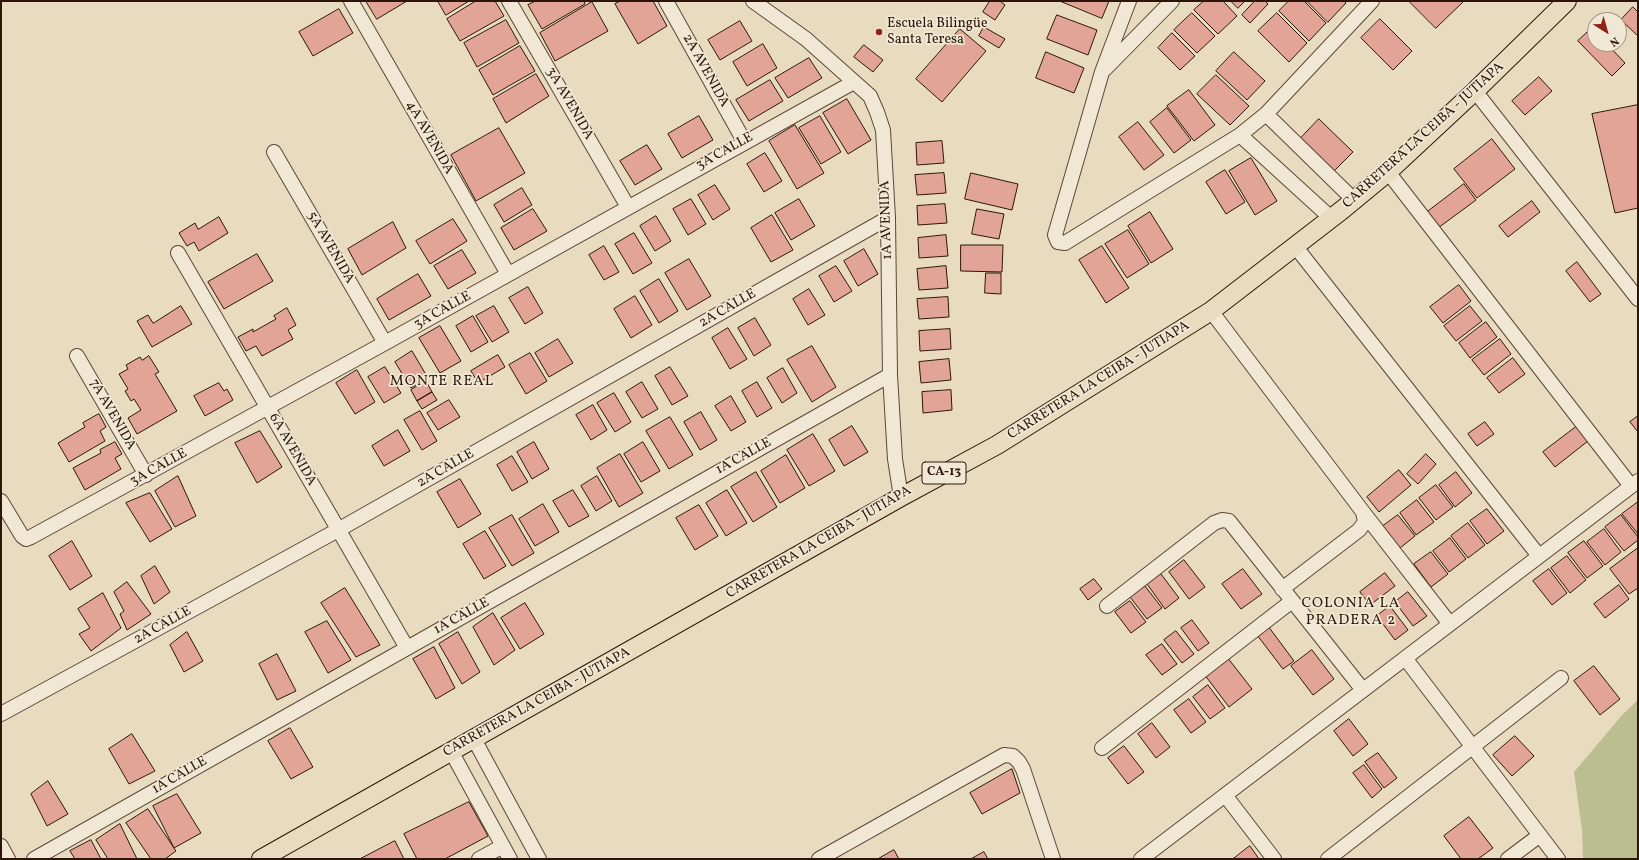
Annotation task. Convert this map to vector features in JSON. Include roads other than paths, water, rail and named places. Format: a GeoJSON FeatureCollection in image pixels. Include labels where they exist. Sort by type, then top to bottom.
{"type":"FeatureCollection","features":[{"type":"Feature","properties":{"kind":"main road","name":"CARRETERA LA CEIBA - JUTIAPA"},"geometry":{"type":"LineString","coordinates":[[261,859],[901,497],[997,445],[1211,311],[1332,218],[1388,172],[1475,91],[1567,1]]}},
{"type":"Feature","properties":{"kind":"street","name":"4A AVENIDA"},"geometry":{"type":"LineString","coordinates":[[351,1],[508,274]]}},
{"type":"Feature","properties":{"kind":"street","name":"3A AVENIDA"},"geometry":{"type":"LineString","coordinates":[[509,1],[628,207]]}},
{"type":"Feature","properties":{"kind":"street","name":"2A AVENIDA"},"geometry":{"type":"LineString","coordinates":[[666,1],[744,141]]}},
{"type":"Feature","properties":{"kind":"street","name":"1A AVENIDA"},"geometry":{"type":"LineString","coordinates":[[753,1],[806,39],[870,96],[878,112],[883,130],[888,218],[890,375],[894,459],[901,497]]}},
{"type":"Feature","properties":{"kind":"street"},"geometry":{"type":"LineString","coordinates":[[1129,1],[1102,72],[1055,235],[1058,242],[1065,243],[1240,135],[1266,114],[1372,1]]}},
{"type":"Feature","properties":{"kind":"street"},"geometry":{"type":"LineString","coordinates":[[1102,72],[1172,1]]}},
{"type":"Feature","properties":{"kind":"street","name":"3A CALLE"},"geometry":{"type":"LineString","coordinates":[[1,501],[22,536],[26,539],[31,537],[268,408],[744,141],[854,82]]}},
{"type":"Feature","properties":{"kind":"street"},"geometry":{"type":"LineString","coordinates":[[1475,91],[1638,299]]}},
{"type":"Feature","properties":{"kind":"street"},"geometry":{"type":"LineString","coordinates":[[1266,114],[1354,200]]}},
{"type":"Feature","properties":{"kind":"street"},"geometry":{"type":"LineString","coordinates":[[1240,135],[1332,218]]}},
{"type":"Feature","properties":{"kind":"street","name":"5A AVENIDA"},"geometry":{"type":"LineString","coordinates":[[274,152],[385,343]]}},
{"type":"Feature","properties":{"kind":"street"},"geometry":{"type":"LineString","coordinates":[[1141,859],[1634,483],[1388,172]]}},
{"type":"Feature","properties":{"kind":"street","name":"2A CALLE"},"geometry":{"type":"LineString","coordinates":[[1,714],[338,530],[888,218]]}},
{"type":"Feature","properties":{"kind":"street"},"geometry":{"type":"LineString","coordinates":[[1295,246],[1539,556]]}},
{"type":"Feature","properties":{"kind":"street","name":"6A AVENIDA"},"geometry":{"type":"LineString","coordinates":[[178,253],[407,648]]}},
{"type":"Feature","properties":{"kind":"street"},"geometry":{"type":"LineString","coordinates":[[1211,311],[1450,624]]}},
{"type":"Feature","properties":{"kind":"street","name":"7A AVENIDA"},"geometry":{"type":"LineString","coordinates":[[77,356],[146,475]]}},
{"type":"Feature","properties":{"kind":"street","name":"1A CALLE"},"geometry":{"type":"LineString","coordinates":[[34,859],[890,375]]}},
{"type":"Feature","properties":{"kind":"street"},"geometry":{"type":"LineString","coordinates":[[1282,589],[1359,530],[1364,522],[1363,512]]}},
{"type":"Feature","properties":{"kind":"street"},"geometry":{"type":"LineString","coordinates":[[1107,606],[1214,523],[1222,520],[1229,521],[1363,690]]}},
{"type":"Feature","properties":{"kind":"street"},"geometry":{"type":"LineString","coordinates":[[1102,748],[1292,601]]}},
{"type":"Feature","properties":{"kind":"street"},"geometry":{"type":"LineString","coordinates":[[1405,658],[1558,859]]}},
{"type":"Feature","properties":{"kind":"street"},"geometry":{"type":"LineString","coordinates":[[1328,859],[1561,678]]}},
{"type":"Feature","properties":{"kind":"street"},"geometry":{"type":"LineString","coordinates":[[474,739],[539,859]]}},
{"type":"Feature","properties":{"kind":"street"},"geometry":{"type":"LineString","coordinates":[[451,751],[510,859]]}},
{"type":"Feature","properties":{"kind":"street"},"geometry":{"type":"LineString","coordinates":[[819,859],[1004,755],[1013,756],[1019,762],[1054,859]]}},
{"type":"Feature","properties":{"kind":"street"},"geometry":{"type":"LineString","coordinates":[[1225,795],[1274,859]]}},
{"type":"Feature","properties":{"kind":"street"},"geometry":{"type":"LineString","coordinates":[[1508,859],[1540,835]]}},
{"type":"Feature","properties":{"kind":"street"},"geometry":{"type":"LineString","coordinates":[[1,846],[8,859]]}},
{"type":"Feature","properties":{"kind":"street"},"geometry":{"type":"LineString","coordinates":[[479,859],[503,846]]}},
{"type":"Feature","properties":{"kind":"place","name":"Escuela Bilingüe Santa Teresa"},"geometry":{"type":"Point","coordinates":[879,32]}},
{"type":"Feature","properties":{"kind":"district","name":"MONTE REAL"},"geometry":{"type":"Point","coordinates":[442,382]}},
{"type":"Feature","properties":{"kind":"district","name":"COLONIA LA PRADERA 2"},"geometry":{"type":"Point","coordinates":[1351,612]}}]}
